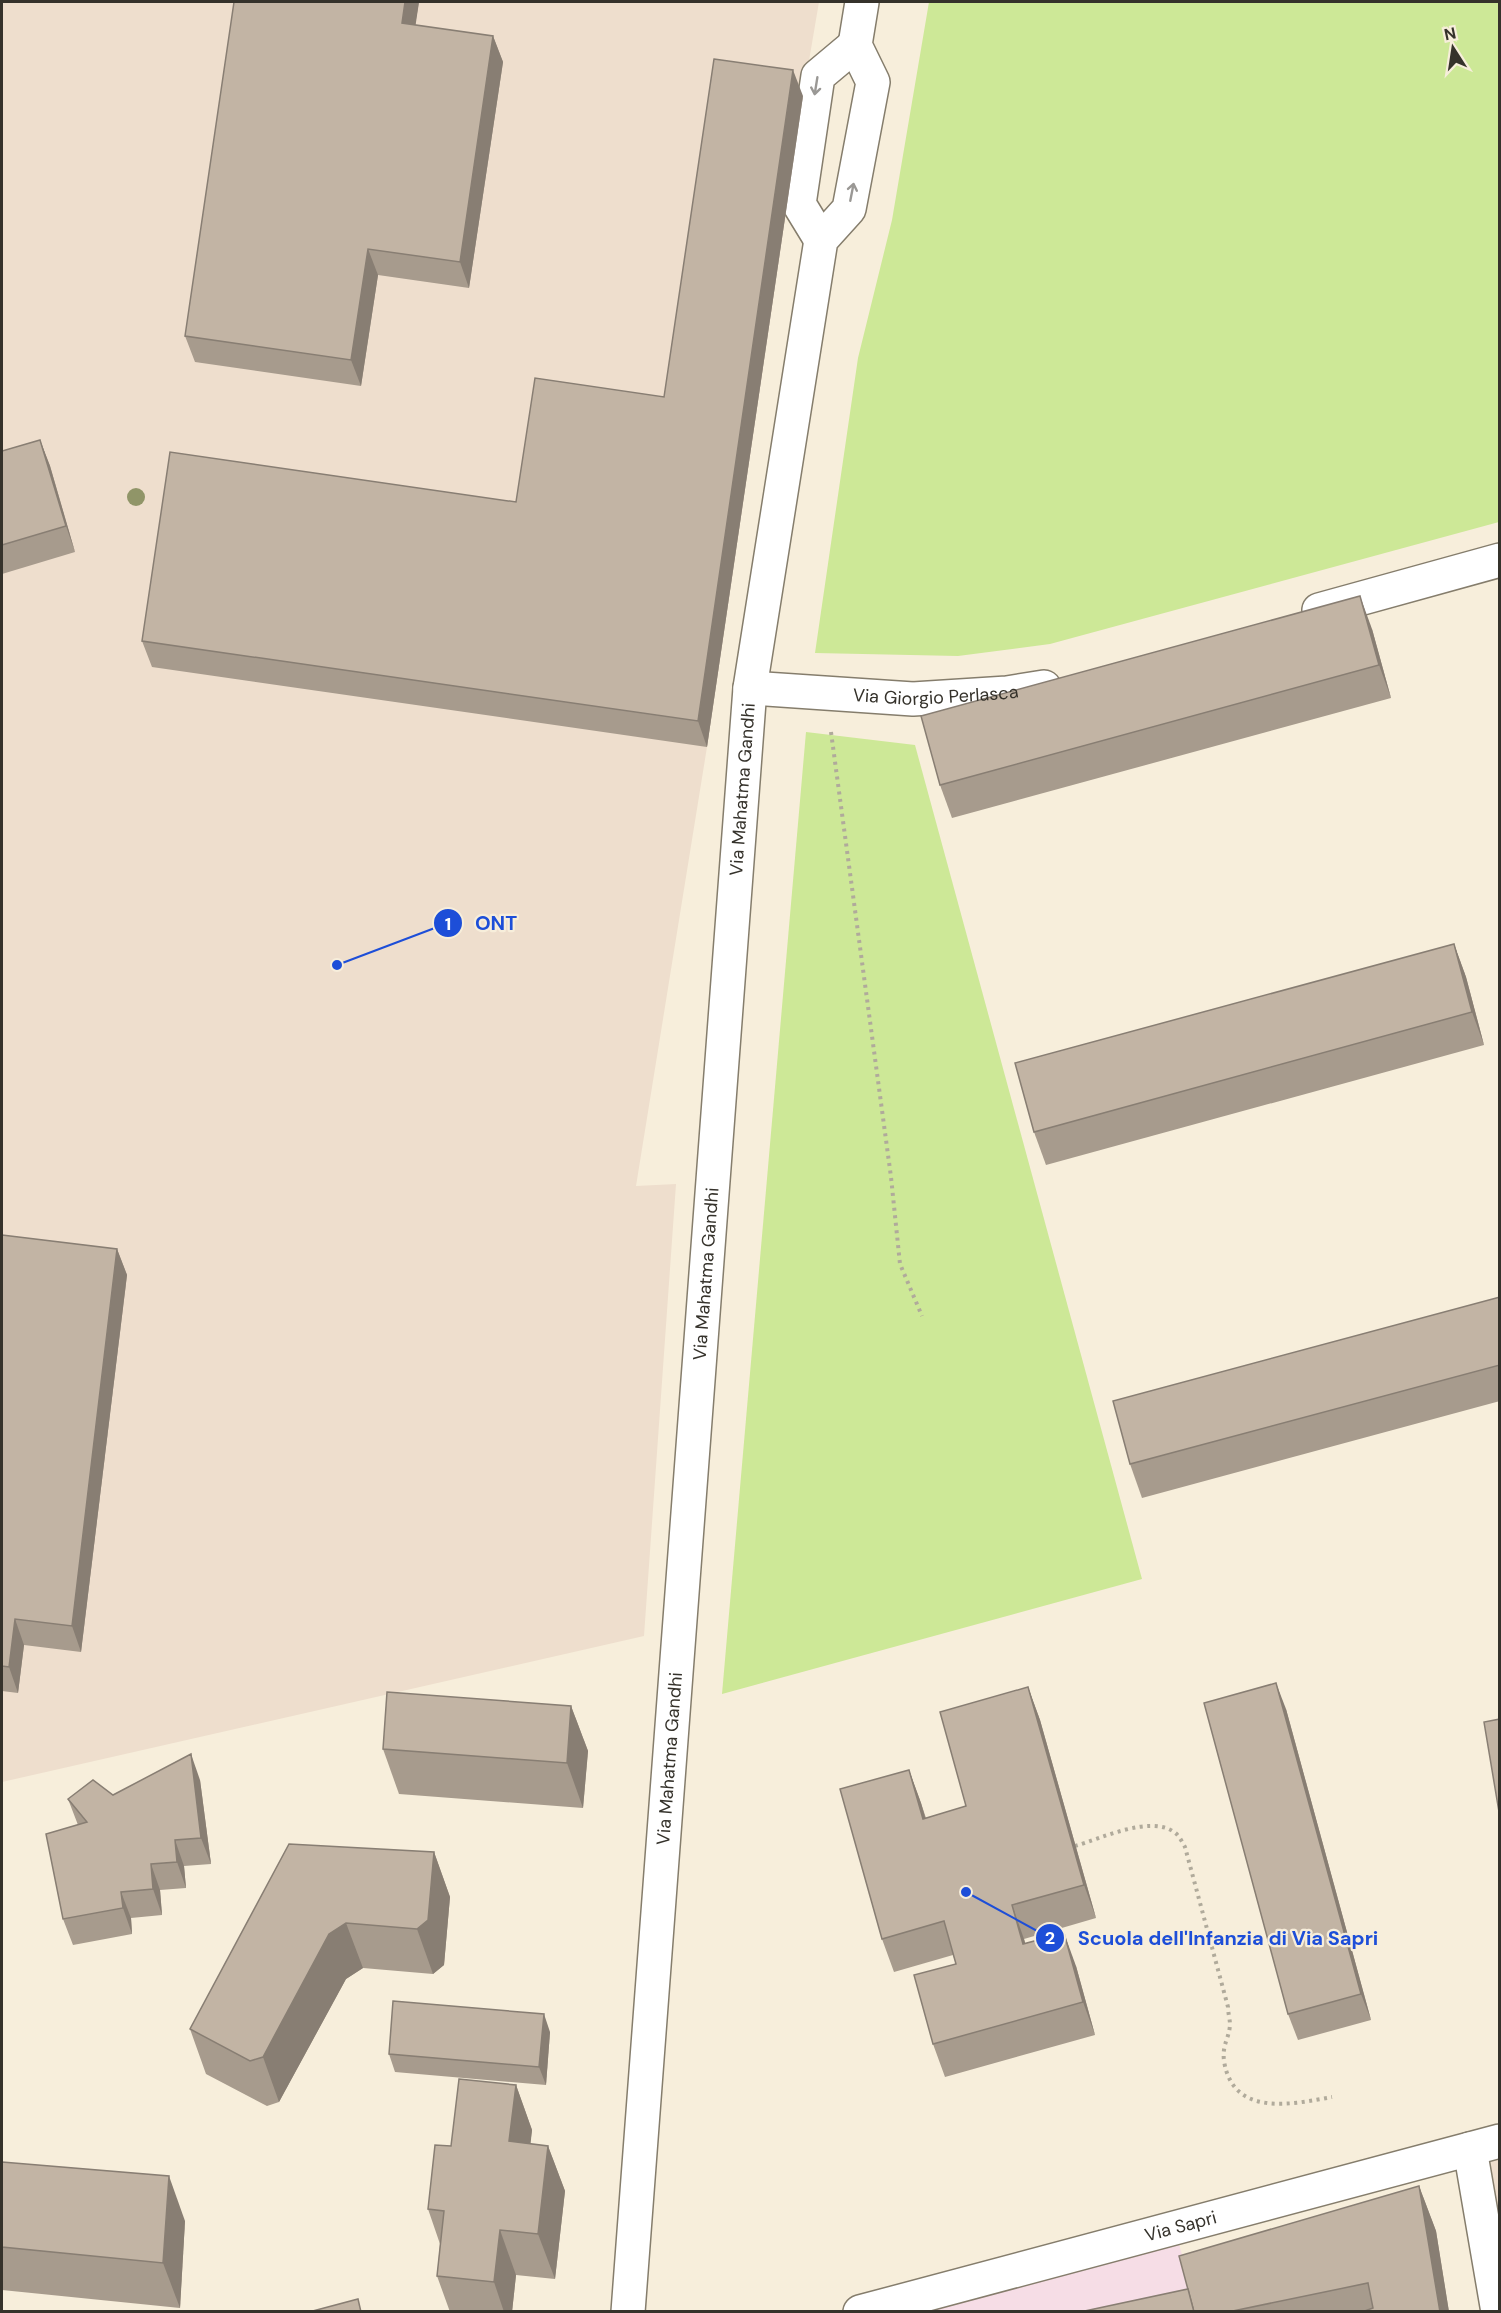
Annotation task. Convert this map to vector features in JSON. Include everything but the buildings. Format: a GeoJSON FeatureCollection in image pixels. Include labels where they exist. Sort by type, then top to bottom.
{"type":"FeatureCollection","features":[{"type":"Feature","properties":{"kind":"street"},"geometry":{"type":"LineString","coordinates":[[855,45],[818,76],[799,204],[821,240],[849,209],[873,82],[855,45],[862,2]]}},
{"type":"Feature","properties":{"kind":"street","name":"Via Mahatma Gandhi"},"geometry":{"type":"LineString","coordinates":[[628,2312],[750,688],[821,240]]}},
{"type":"Feature","properties":{"kind":"street"},"geometry":{"type":"LineString","coordinates":[[1288,619],[1500,560]]}},
{"type":"Feature","properties":{"kind":"street","name":"Via Giorgio Perlasca"},"geometry":{"type":"LineString","coordinates":[[750,688],[913,699],[1007,693],[1069,680]]}},
{"type":"Feature","properties":{"kind":"street"},"geometry":{"type":"LineString","coordinates":[[1485,2145],[1498,2312]]}},
{"type":"Feature","properties":{"kind":"street","name":"Via Sapri"},"geometry":{"type":"LineString","coordinates":[[860,2312],[1485,2145]]}},
{"type":"Feature","properties":{"kind":"path"},"geometry":{"type":"LineString","coordinates":[[831,693],[822,716],[833,735],[891,1177],[900,1264],[922,1316]]}},
{"type":"Feature","properties":{"kind":"path"},"geometry":{"type":"LineString","coordinates":[[1076,1846],[1142,1826],[1159,1825],[1175,1833],[1185,1847],[1228,2007],[1230,2026],[1224,2044],[1225,2064],[1234,2085],[1248,2098],[1267,2104],[1283,2105],[1332,2097]]}},
{"type":"Feature","properties":{"kind":"shaded area"},"geometry":{"type":"Polygon","coordinates":[[[2,2],[819,2],[803,96],[707,747],[636,1186],[676,1184],[644,1636],[2,1782],[2,2]]]}},
{"type":"Feature","properties":{"kind":"shaded area"},"geometry":{"type":"Polygon","coordinates":[[[1499,2144],[1499,2245],[1483,2148],[1499,2144]]]}},
{"type":"Feature","properties":{"kind":"shaded area"},"geometry":{"type":"Polygon","coordinates":[[[1175,2231],[1199,2311],[876,2312],[1175,2231]]]}},
{"type":"Feature","properties":{"kind":"green space"},"geometry":{"type":"Polygon","coordinates":[[[929,2],[1499,2],[1499,522],[1050,644],[958,656],[815,653],[858,358],[892,220],[929,2]]]}},
{"type":"Feature","properties":{"kind":"green space"},"geometry":{"type":"Polygon","coordinates":[[[806,732],[915,745],[1142,1579],[722,1694],[806,732]]]}},
{"type":"Feature","properties":{"kind":"place","name":"ONT"},"geometry":{"type":"Point","coordinates":[337,965]}},
{"type":"Feature","properties":{"kind":"place","name":"Scuola dell'Infanzia di Via Sapri"},"geometry":{"type":"Point","coordinates":[966,1892]}}]}
